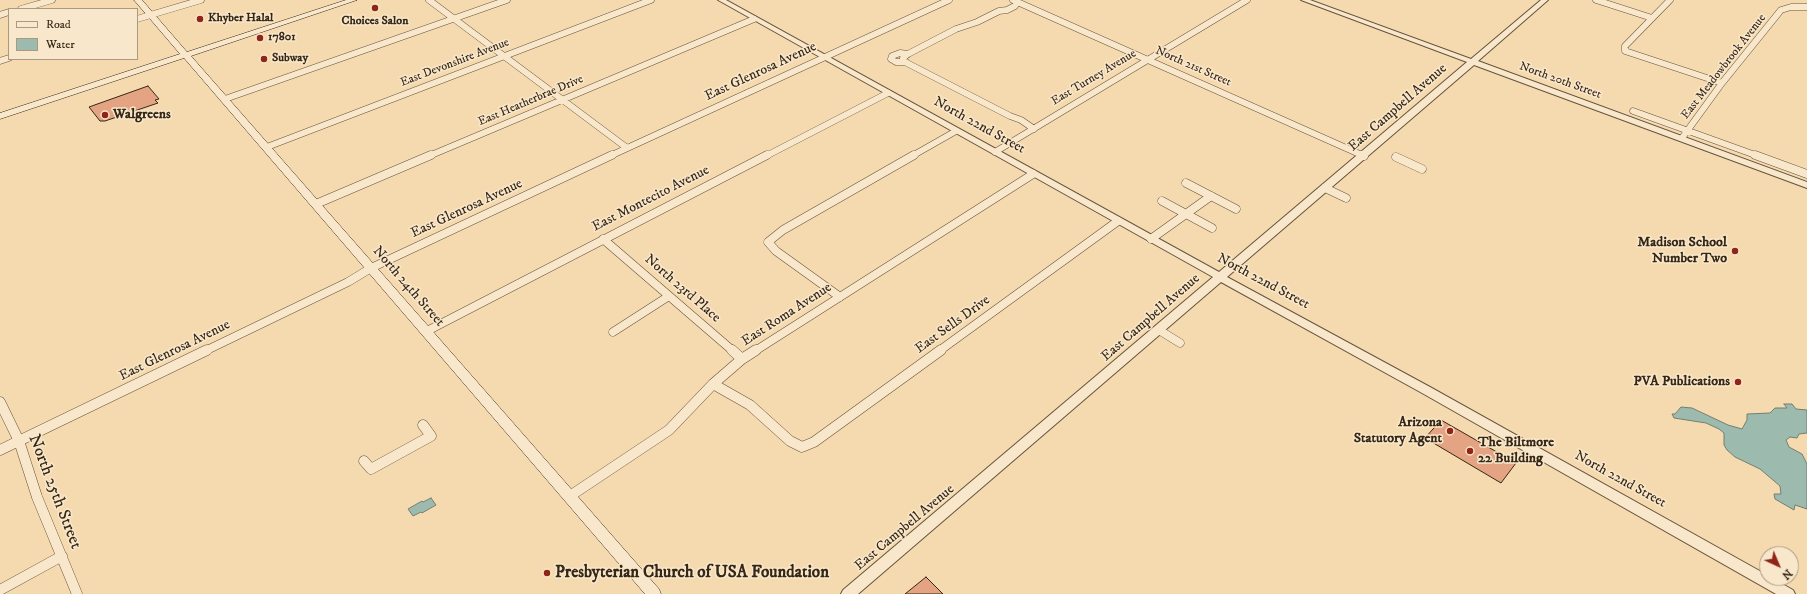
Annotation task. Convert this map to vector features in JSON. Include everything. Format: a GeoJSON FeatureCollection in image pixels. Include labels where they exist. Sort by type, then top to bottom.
{"type":"FeatureCollection","features":[{"type":"Feature","properties":{"kind":"main road","name":"North 24th Street"},"geometry":{"type":"LineString","coordinates":[[138,0],[654,594]]}},
{"type":"Feature","properties":{"kind":"main road"},"geometry":{"type":"LineString","coordinates":[[0,116],[353,0]]}},
{"type":"Feature","properties":{"kind":"street"},"geometry":{"type":"LineString","coordinates":[[24,8],[52,0]]}},
{"type":"Feature","properties":{"kind":"street"},"geometry":{"type":"LineString","coordinates":[[138,19],[201,0]]}},
{"type":"Feature","properties":{"kind":"street"},"geometry":{"type":"LineString","coordinates":[[428,0],[455,18],[628,148]]}},
{"type":"Feature","properties":{"kind":"street"},"geometry":{"type":"LineString","coordinates":[[225,99],[507,0]]}},
{"type":"Feature","properties":{"kind":"street","name":"East Devonshire Avenue"},"geometry":{"type":"LineString","coordinates":[[266,147],[651,0]]}},
{"type":"Feature","properties":{"kind":"street","name":"North 22nd Street"},"geometry":{"type":"LineString","coordinates":[[721,0],[956,132],[995,152],[1426,390],[1788,594]]}},
{"type":"Feature","properties":{"kind":"street","name":"East Glenrosa Avenue"},"geometry":{"type":"LineString","coordinates":[[0,450],[348,282],[371,268],[949,0]]}},
{"type":"Feature","properties":{"kind":"street","name":"East Turney Avenue"},"geometry":{"type":"LineString","coordinates":[[995,152],[1247,0]]}},
{"type":"Feature","properties":{"kind":"street","name":"North 20th Street"},"geometry":{"type":"LineString","coordinates":[[1304,0],[1807,185]]}},
{"type":"Feature","properties":{"kind":"street","name":"East Campbell Avenue"},"geometry":{"type":"LineString","coordinates":[[848,594],[1364,156],[1545,0]]}},
{"type":"Feature","properties":{"kind":"street"},"geometry":{"type":"LineString","coordinates":[[1596,0],[1652,18]]}},
{"type":"Feature","properties":{"kind":"street"},"geometry":{"type":"LineString","coordinates":[[1670,0],[1625,46],[1625,51],[1722,83]]}},
{"type":"Feature","properties":{"kind":"street"},"geometry":{"type":"LineString","coordinates":[[906,62],[903,58],[908,54],[956,29],[977,22],[999,11],[1011,8],[1015,1]]}},
{"type":"Feature","properties":{"kind":"street","name":"North 21st Street"},"geometry":{"type":"LineString","coordinates":[[1015,1],[1364,156]]}},
{"type":"Feature","properties":{"kind":"street","name":"East Meadowbrook Avenue"},"geometry":{"type":"LineString","coordinates":[[1682,138],[1722,83],[1781,10],[1791,7],[1807,7]]}},
{"type":"Feature","properties":{"kind":"street","name":"East Heatherbrae Drive"},"geometry":{"type":"LineString","coordinates":[[316,204],[754,19]]}},
{"type":"Feature","properties":{"kind":"street"},"geometry":{"type":"LineString","coordinates":[[908,54],[900,53],[892,56],[891,59],[896,62],[906,62],[1010,116],[1023,126],[1034,129]]}},
{"type":"Feature","properties":{"kind":"street","name":"East Montecito Avenue"},"geometry":{"type":"LineString","coordinates":[[427,331],[888,93]]}},
{"type":"Feature","properties":{"kind":"street"},"geometry":{"type":"LineString","coordinates":[[1633,111],[1806,172]]}},
{"type":"Feature","properties":{"kind":"street"},"geometry":{"type":"LineString","coordinates":[[840,297],[776,252],[768,242],[783,230],[956,132]]}},
{"type":"Feature","properties":{"kind":"street"},"geometry":{"type":"LineString","coordinates":[[1396,157],[1422,169]]}},
{"type":"Feature","properties":{"kind":"street","name":"East Roma Avenue"},"geometry":{"type":"LineString","coordinates":[[570,496],[664,434],[713,384],[742,359],[1033,174]]}},
{"type":"Feature","properties":{"kind":"street"},"geometry":{"type":"LineString","coordinates":[[1186,183],[1236,209]]}},
{"type":"Feature","properties":{"kind":"street"},"geometry":{"type":"LineString","coordinates":[[1326,188],[1346,198]]}},
{"type":"Feature","properties":{"kind":"street"},"geometry":{"type":"LineString","coordinates":[[1151,239],[1211,196]]}},
{"type":"Feature","properties":{"kind":"street"},"geometry":{"type":"LineString","coordinates":[[1162,201],[1212,228]]}},
{"type":"Feature","properties":{"kind":"street","name":"East Sells Drive"},"geometry":{"type":"LineString","coordinates":[[713,384],[750,405],[790,441],[802,447],[814,442],[1118,221]]}},
{"type":"Feature","properties":{"kind":"street","name":"North 23rd Place"},"geometry":{"type":"LineString","coordinates":[[603,239],[742,359]]}},
{"type":"Feature","properties":{"kind":"street"},"geometry":{"type":"LineString","coordinates":[[613,332],[669,296]]}},
{"type":"Feature","properties":{"kind":"street"},"geometry":{"type":"LineString","coordinates":[[1159,330],[1180,343]]}},
{"type":"Feature","properties":{"kind":"street","name":"North 25th Street"},"geometry":{"type":"LineString","coordinates":[[0,402],[19,441],[38,497],[77,594]]}},
{"type":"Feature","properties":{"kind":"street"},"geometry":{"type":"LineString","coordinates":[[364,461],[371,469],[431,436],[423,425]]}},
{"type":"Feature","properties":{"kind":"street"},"geometry":{"type":"LineString","coordinates":[[0,590],[62,556]]}},
{"type":"Feature","properties":{"kind":"water"},"geometry":{"type":"Polygon","coordinates":[[[1784,404],[1792,404],[1796,409],[1807,410],[1807,433],[1799,434],[1797,438],[1790,437],[1786,440],[1789,447],[1802,454],[1807,464],[1807,509],[1795,505],[1794,510],[1775,499],[1774,494],[1781,494],[1780,486],[1760,469],[1735,457],[1727,450],[1724,445],[1724,433],[1719,429],[1706,423],[1674,418],[1672,414],[1675,414],[1681,407],[1692,408],[1728,425],[1742,429],[1747,420],[1747,414],[1770,413],[1775,408],[1787,408],[1784,404]]]}},
{"type":"Feature","properties":{"kind":"water"},"geometry":{"type":"Polygon","coordinates":[[[431,498],[436,505],[422,513],[421,512],[413,516],[408,509],[422,501],[423,502],[431,498]]]}},
{"type":"Feature","properties":{"kind":"building","name":"Walgreens"},"geometry":{"type":"Polygon","coordinates":[[[148,86],[159,99],[155,100],[158,103],[105,121],[100,121],[89,107],[148,86]]]}},
{"type":"Feature","properties":{"kind":"building","name":"The Biltmore 22 Building"},"geometry":{"type":"Polygon","coordinates":[[[1441,420],[1516,463],[1501,483],[1425,438],[1441,420]]]}},
{"type":"Feature","properties":{"kind":"building"},"geometry":{"type":"Polygon","coordinates":[[[926,577],[943,594],[905,594],[926,577]]]}},
{"type":"Feature","properties":{"kind":"place","name":"Choices Salon"},"geometry":{"type":"Point","coordinates":[375,8]}},
{"type":"Feature","properties":{"kind":"place","name":"Khyber Halal"},"geometry":{"type":"Point","coordinates":[200,19]}},
{"type":"Feature","properties":{"kind":"place","name":"17801"},"geometry":{"type":"Point","coordinates":[260,38]}},
{"type":"Feature","properties":{"kind":"place","name":"Subway"},"geometry":{"type":"Point","coordinates":[264,59]}},
{"type":"Feature","properties":{"kind":"place","name":"Walgreens"},"geometry":{"type":"Point","coordinates":[105,115]}},
{"type":"Feature","properties":{"kind":"place","name":"Madison School Number Two"},"geometry":{"type":"Point","coordinates":[1735,251]}},
{"type":"Feature","properties":{"kind":"place","name":"PVA Publications"},"geometry":{"type":"Point","coordinates":[1738,382]}},
{"type":"Feature","properties":{"kind":"place","name":"Arizona Statutory Agent"},"geometry":{"type":"Point","coordinates":[1450,431]}},
{"type":"Feature","properties":{"kind":"place","name":"The Biltmore 22 Building"},"geometry":{"type":"Point","coordinates":[1470,451]}},
{"type":"Feature","properties":{"kind":"place","name":"Presbyterian Church of USA Foundation"},"geometry":{"type":"Point","coordinates":[547,573]}}]}
